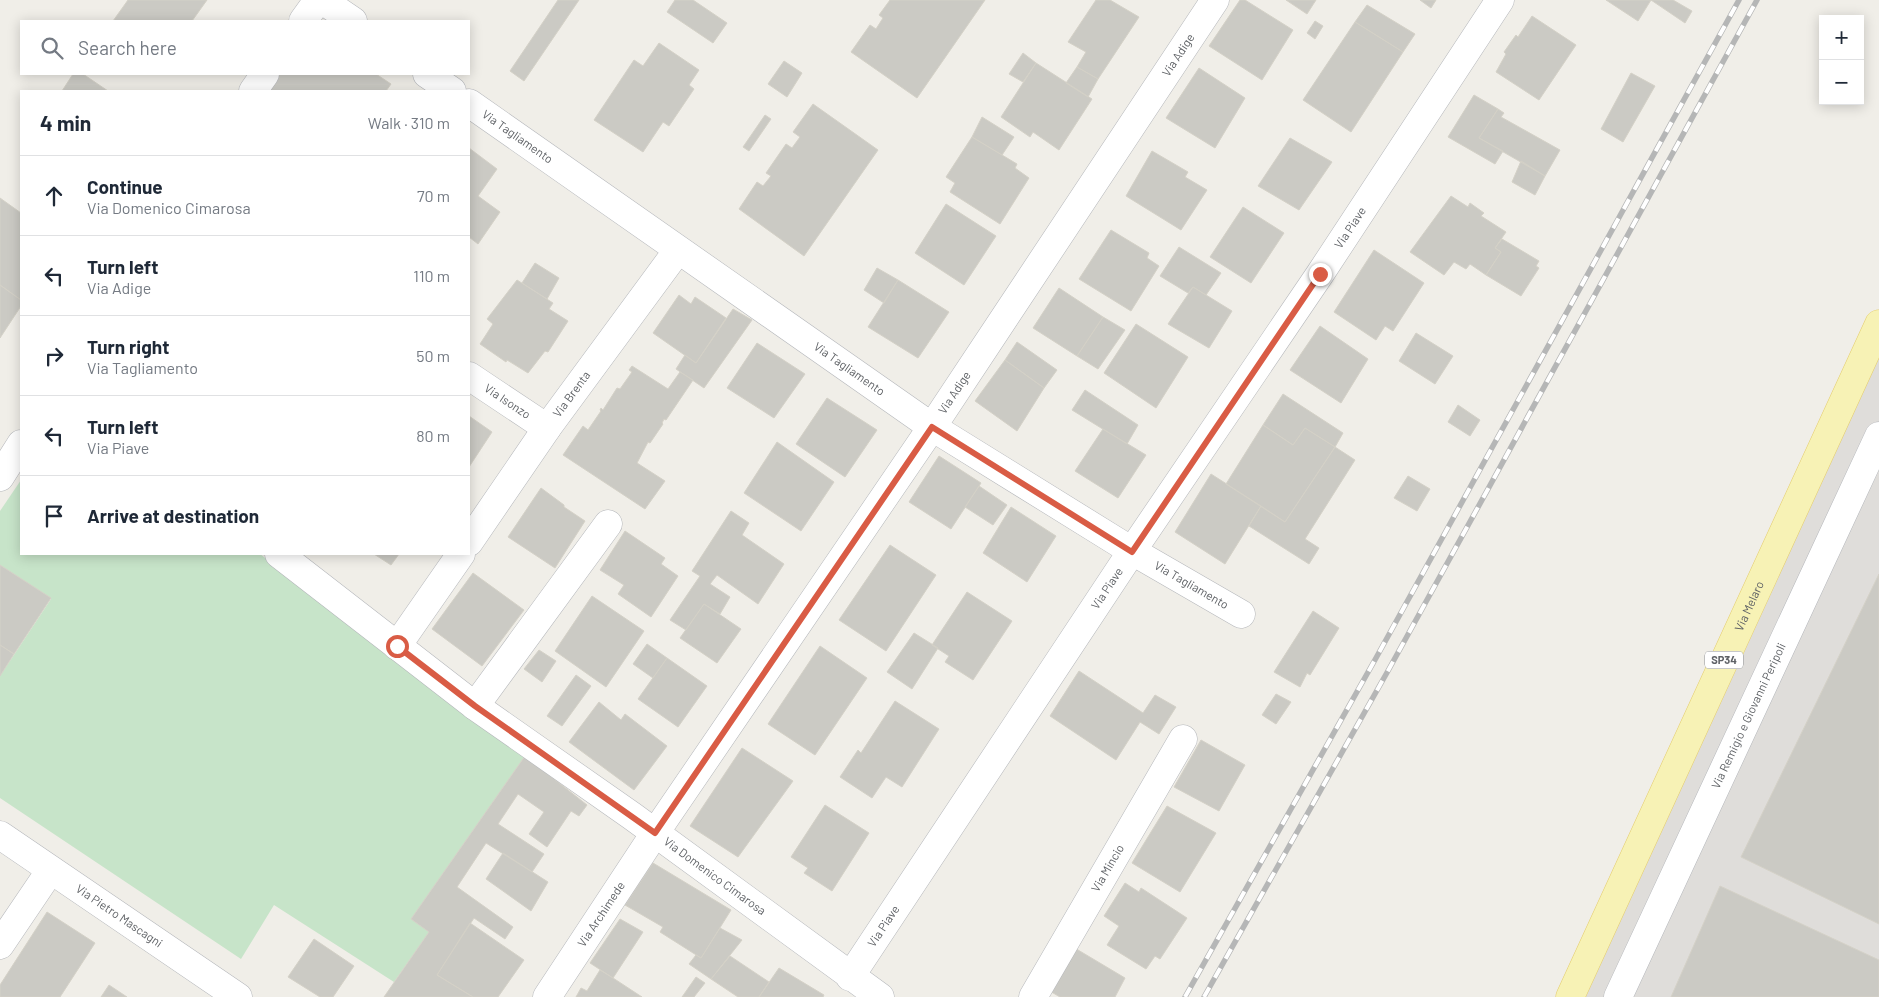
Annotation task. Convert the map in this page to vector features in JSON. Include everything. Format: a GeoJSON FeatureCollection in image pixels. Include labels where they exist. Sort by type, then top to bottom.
{"type":"FeatureCollection","features":[{"type":"Feature","properties":{"kind":"main road","name":"Via Melaro"},"geometry":{"type":"LineString","coordinates":[[1570,997],[1879,324]]}},
{"type":"Feature","properties":{"kind":"street"},"geometry":{"type":"LineString","coordinates":[[304,20],[318,0]]}},
{"type":"Feature","properties":{"kind":"street"},"geometry":{"type":"LineString","coordinates":[[322,0],[352,20]]}},
{"type":"Feature","properties":{"kind":"street","name":"Via Adige"},"geometry":{"type":"LineString","coordinates":[[655,833],[932,427],[1215,0]]}},
{"type":"Feature","properties":{"kind":"street","name":"Via Piave"},"geometry":{"type":"LineString","coordinates":[[850,977],[1132,552],[1320,274],[1500,0]]}},
{"type":"Feature","properties":{"kind":"street"},"geometry":{"type":"LineString","coordinates":[[254,90],[264,75]]}},
{"type":"Feature","properties":{"kind":"street"},"geometry":{"type":"LineString","coordinates":[[428,75],[451,90]]}},
{"type":"Feature","properties":{"kind":"street","name":"Via Tagliamento"},"geometry":{"type":"LineString","coordinates":[[470,104],[932,427],[1132,552],[1241,614]]}},
{"type":"Feature","properties":{"kind":"street","name":"Via Brenta"},"geometry":{"type":"LineString","coordinates":[[470,541],[547,428],[678,250]]}},
{"type":"Feature","properties":{"kind":"street","name":"Via Isonzo"},"geometry":{"type":"LineString","coordinates":[[470,377],[547,428]]}},
{"type":"Feature","properties":{"kind":"street","name":"Via Remigio e Giovanni Peripoli"},"geometry":{"type":"LineString","coordinates":[[1618,997],[1879,436]]}},
{"type":"Feature","properties":{"kind":"street"},"geometry":{"type":"LineString","coordinates":[[0,477],[20,446]]}},
{"type":"Feature","properties":{"kind":"street"},"geometry":{"type":"LineString","coordinates":[[475,706],[608,524]]}},
{"type":"Feature","properties":{"kind":"street","name":"Via Domenico Cimarosa"},"geometry":{"type":"LineString","coordinates":[[280,555],[475,706],[655,833],[850,977],[880,997]]}},
{"type":"Feature","properties":{"kind":"street"},"geometry":{"type":"LineString","coordinates":[[397,646],[460,555]]}},
{"type":"Feature","properties":{"kind":"street","name":"Via Mincio"},"geometry":{"type":"LineString","coordinates":[[1033,997],[1183,739]]}},
{"type":"Feature","properties":{"kind":"street","name":"Via Archimede"},"geometry":{"type":"LineString","coordinates":[[547,997],[655,833]]}},
{"type":"Feature","properties":{"kind":"street","name":"Via Pietro Mascagni"},"geometry":{"type":"LineString","coordinates":[[0,835],[50,871],[238,997]]}},
{"type":"Feature","properties":{"kind":"street"},"geometry":{"type":"LineString","coordinates":[[0,945],[50,871]]}},
{"type":"Feature","properties":{"kind":"shaded area"},"geometry":{"type":"Polygon","coordinates":[[[1879,320],[1879,997],[1562,997],[1879,320]]]}},
{"type":"Feature","properties":{"kind":"green space"},"geometry":{"type":"Polygon","coordinates":[[[20,481],[20,555],[261,555],[525,756],[411,919],[429,932],[394,982],[274,905],[241,959],[0,798],[0,676],[51,599],[0,565],[0,511],[20,481]]]}},
{"type":"Feature","properties":{"kind":"building"},"geometry":{"type":"Polygon","coordinates":[[[128,0],[207,0],[193,20],[114,20],[128,0]]]}},
{"type":"Feature","properties":{"kind":"building"},"geometry":{"type":"Polygon","coordinates":[[[558,0],[579,0],[524,81],[510,71],[558,0]]]}},
{"type":"Feature","properties":{"kind":"building"},"geometry":{"type":"Polygon","coordinates":[[[675,0],[693,0],[727,23],[713,43],[667,12],[675,0]]]}},
{"type":"Feature","properties":{"kind":"building"},"geometry":{"type":"Polygon","coordinates":[[[890,0],[985,0],[917,98],[851,52],[870,25],[876,29],[883,18],[879,15],[890,0]]]}},
{"type":"Feature","properties":{"kind":"building"},"geometry":{"type":"Polygon","coordinates":[[[1096,0],[1110,0],[1139,17],[1098,79],[1077,67],[1086,52],[1068,42],[1096,0]]]}},
{"type":"Feature","properties":{"kind":"building"},"geometry":{"type":"Polygon","coordinates":[[[1240,0],[1245,0],[1293,30],[1262,80],[1209,46],[1240,0]]]}},
{"type":"Feature","properties":{"kind":"building"},"geometry":{"type":"Polygon","coordinates":[[[1286,0],[1316,0],[1307,14],[1286,0]]]}},
{"type":"Feature","properties":{"kind":"building"},"geometry":{"type":"Polygon","coordinates":[[[1420,0],[1436,0],[1431,8],[1420,0]]]}},
{"type":"Feature","properties":{"kind":"building"},"geometry":{"type":"Polygon","coordinates":[[[1606,0],[1651,0],[1638,21],[1606,0]]]}},
{"type":"Feature","properties":{"kind":"building"},"geometry":{"type":"Polygon","coordinates":[[[1651,0],[1673,0],[1692,11],[1685,23],[1651,0]]]}},
{"type":"Feature","properties":{"kind":"building"},"geometry":{"type":"Polygon","coordinates":[[[1367,5],[1415,34],[1403,52],[1355,22],[1367,5]]]}},
{"type":"Feature","properties":{"kind":"building"},"geometry":{"type":"Polygon","coordinates":[[[1532,16],[1576,45],[1539,100],[1496,72],[1506,54],[1504,52],[1516,35],[1518,37],[1532,16]]]}},
{"type":"Feature","properties":{"kind":"building"},"geometry":{"type":"Polygon","coordinates":[[[1315,21],[1323,26],[1315,39],[1307,33],[1315,21]]]}},
{"type":"Feature","properties":{"kind":"building"},"geometry":{"type":"Polygon","coordinates":[[[1355,22],[1403,52],[1351,132],[1303,100],[1355,22]]]}},
{"type":"Feature","properties":{"kind":"building"},"geometry":{"type":"Polygon","coordinates":[[[659,43],[699,70],[689,85],[694,89],[669,126],[663,122],[643,152],[594,120],[634,60],[643,66],[659,43]]]}},
{"type":"Feature","properties":{"kind":"building"},"geometry":{"type":"Polygon","coordinates":[[[1023,53],[1036,63],[1023,82],[1009,74],[1023,53]]]}},
{"type":"Feature","properties":{"kind":"building"},"geometry":{"type":"Polygon","coordinates":[[[784,61],[802,73],[787,97],[768,84],[784,61]]]}},
{"type":"Feature","properties":{"kind":"building"},"geometry":{"type":"Polygon","coordinates":[[[1036,63],[1092,99],[1059,150],[1033,132],[1030,137],[1001,117],[1036,63]]]}},
{"type":"Feature","properties":{"kind":"building"},"geometry":{"type":"Polygon","coordinates":[[[1077,67],[1098,79],[1088,97],[1066,83],[1077,67]]]}},
{"type":"Feature","properties":{"kind":"building"},"geometry":{"type":"Polygon","coordinates":[[[1199,68],[1245,98],[1215,148],[1166,118],[1199,68]]]}},
{"type":"Feature","properties":{"kind":"building"},"geometry":{"type":"Polygon","coordinates":[[[1631,73],[1655,86],[1623,142],[1601,129],[1631,73]]]}},
{"type":"Feature","properties":{"kind":"building"},"geometry":{"type":"Polygon","coordinates":[[[72,75],[84,75],[107,90],[63,90],[72,75]]]}},
{"type":"Feature","properties":{"kind":"building"},"geometry":{"type":"Polygon","coordinates":[[[279,75],[378,75],[391,84],[387,90],[269,90],[279,75]]]}},
{"type":"Feature","properties":{"kind":"building"},"geometry":{"type":"Polygon","coordinates":[[[1474,95],[1498,109],[1479,138],[1503,151],[1495,164],[1448,137],[1474,95]]]}},
{"type":"Feature","properties":{"kind":"building"},"geometry":{"type":"Polygon","coordinates":[[[813,104],[878,150],[804,256],[739,209],[757,182],[763,186],[771,176],[766,173],[786,144],[792,148],[800,137],[793,132],[813,104]]]}},
{"type":"Feature","properties":{"kind":"building"},"geometry":{"type":"Polygon","coordinates":[[[1498,109],[1504,113],[1501,117],[1560,150],[1545,176],[1479,138],[1498,109]]]}},
{"type":"Feature","properties":{"kind":"building"},"geometry":{"type":"Polygon","coordinates":[[[765,115],[771,119],[749,151],[743,147],[765,115]]]}},
{"type":"Feature","properties":{"kind":"building"},"geometry":{"type":"Polygon","coordinates":[[[982,117],[1014,137],[1002,155],[972,137],[982,117]]]}},
{"type":"Feature","properties":{"kind":"building"},"geometry":{"type":"Polygon","coordinates":[[[972,137],[1017,164],[1015,168],[1029,178],[1000,224],[950,192],[955,183],[946,177],[972,137]]]}},
{"type":"Feature","properties":{"kind":"building"},"geometry":{"type":"Polygon","coordinates":[[[1290,138],[1332,162],[1299,210],[1258,186],[1290,138]]]}},
{"type":"Feature","properties":{"kind":"building"},"geometry":{"type":"Polygon","coordinates":[[[470,149],[497,169],[478,196],[500,212],[478,244],[470,238],[470,149]]]}},
{"type":"Feature","properties":{"kind":"building"},"geometry":{"type":"Polygon","coordinates":[[[1152,151],[1188,172],[1185,177],[1207,190],[1181,230],[1126,196],[1152,151]]]}},
{"type":"Feature","properties":{"kind":"building"},"geometry":{"type":"Polygon","coordinates":[[[1521,161],[1545,176],[1535,195],[1512,182],[1521,161]]]}},
{"type":"Feature","properties":{"kind":"building"},"geometry":{"type":"Polygon","coordinates":[[[1451,196],[1468,207],[1470,203],[1484,213],[1481,216],[1506,232],[1495,248],[1501,252],[1486,275],[1470,264],[1466,269],[1454,262],[1444,275],[1410,252],[1451,196]]]}},
{"type":"Feature","properties":{"kind":"building"},"geometry":{"type":"Polygon","coordinates":[[[0,198],[20,212],[20,299],[0,285],[0,198]]]}},
{"type":"Feature","properties":{"kind":"building"},"geometry":{"type":"Polygon","coordinates":[[[946,204],[996,236],[964,285],[915,253],[946,204]]]}},
{"type":"Feature","properties":{"kind":"building"},"geometry":{"type":"Polygon","coordinates":[[[1243,207],[1284,233],[1251,283],[1210,257],[1243,207]]]}},
{"type":"Feature","properties":{"kind":"building"},"geometry":{"type":"Polygon","coordinates":[[[1111,230],[1149,253],[1147,258],[1159,266],[1131,311],[1079,279],[1111,230]]]}},
{"type":"Feature","properties":{"kind":"building"},"geometry":{"type":"Polygon","coordinates":[[[1502,239],[1539,261],[1536,266],[1539,268],[1521,296],[1486,275],[1501,252],[1495,248],[1502,239]]]}},
{"type":"Feature","properties":{"kind":"building"},"geometry":{"type":"Polygon","coordinates":[[[1179,247],[1221,273],[1206,295],[1193,287],[1188,293],[1160,276],[1179,247]]]}},
{"type":"Feature","properties":{"kind":"building"},"geometry":{"type":"Polygon","coordinates":[[[1374,250],[1424,283],[1393,331],[1385,326],[1376,340],[1334,312],[1374,250]]]}},
{"type":"Feature","properties":{"kind":"building"},"geometry":{"type":"Polygon","coordinates":[[[535,263],[559,278],[547,299],[522,283],[535,263]]]}},
{"type":"Feature","properties":{"kind":"building"},"geometry":{"type":"Polygon","coordinates":[[[877,268],[898,280],[884,303],[864,290],[877,268]]]}},
{"type":"Feature","properties":{"kind":"building"},"geometry":{"type":"Polygon","coordinates":[[[517,280],[553,303],[549,309],[568,321],[548,352],[545,351],[528,373],[507,360],[506,362],[480,344],[493,324],[487,319],[517,280]]]}},
{"type":"Feature","properties":{"kind":"building"},"geometry":{"type":"Polygon","coordinates":[[[898,280],[949,312],[918,358],[868,327],[898,280]]]}},
{"type":"Feature","properties":{"kind":"building"},"geometry":{"type":"Polygon","coordinates":[[[0,285],[20,299],[20,308],[0,338],[0,285]]]}},
{"type":"Feature","properties":{"kind":"building"},"geometry":{"type":"Polygon","coordinates":[[[1193,287],[1232,311],[1209,348],[1168,324],[1193,287]]]}},
{"type":"Feature","properties":{"kind":"building"},"geometry":{"type":"Polygon","coordinates":[[[1059,288],[1103,317],[1077,356],[1033,328],[1059,288]]]}},
{"type":"Feature","properties":{"kind":"building"},"geometry":{"type":"Polygon","coordinates":[[[679,295],[691,304],[695,297],[726,318],[696,363],[653,333],[679,295]]]}},
{"type":"Feature","properties":{"kind":"building"},"geometry":{"type":"Polygon","coordinates":[[[733,309],[752,320],[704,388],[676,369],[685,355],[696,363],[733,309]]]}},
{"type":"Feature","properties":{"kind":"building"},"geometry":{"type":"Polygon","coordinates":[[[1103,317],[1125,330],[1098,369],[1077,356],[1103,317]]]}},
{"type":"Feature","properties":{"kind":"building"},"geometry":{"type":"Polygon","coordinates":[[[1136,324],[1188,357],[1156,408],[1104,373],[1136,324]]]}},
{"type":"Feature","properties":{"kind":"building"},"geometry":{"type":"Polygon","coordinates":[[[1320,326],[1368,359],[1341,403],[1290,370],[1320,326]]]}},
{"type":"Feature","properties":{"kind":"building"},"geometry":{"type":"Polygon","coordinates":[[[1416,333],[1453,356],[1435,384],[1399,361],[1416,333]]]}},
{"type":"Feature","properties":{"kind":"building"},"geometry":{"type":"Polygon","coordinates":[[[1017,342],[1057,370],[1044,388],[1005,360],[1017,342]]]}},
{"type":"Feature","properties":{"kind":"building"},"geometry":{"type":"Polygon","coordinates":[[[757,343],[805,374],[774,418],[727,388],[757,343]]]}},
{"type":"Feature","properties":{"kind":"building"},"geometry":{"type":"Polygon","coordinates":[[[1005,360],[1044,388],[1017,431],[975,401],[1005,360]]]}},
{"type":"Feature","properties":{"kind":"building"},"geometry":{"type":"Polygon","coordinates":[[[632,366],[668,389],[680,372],[693,380],[666,420],[664,419],[663,424],[650,443],[648,442],[637,463],[665,481],[645,509],[563,455],[583,426],[588,430],[601,411],[601,408],[603,410],[617,388],[620,389],[632,372],[629,370],[632,366]]]}},
{"type":"Feature","properties":{"kind":"building"},"geometry":{"type":"Polygon","coordinates":[[[1085,390],[1138,425],[1127,444],[1072,410],[1085,390]]]}},
{"type":"Feature","properties":{"kind":"building"},"geometry":{"type":"Polygon","coordinates":[[[1283,394],[1343,433],[1335,447],[1305,428],[1293,445],[1263,425],[1283,394]]]}},
{"type":"Feature","properties":{"kind":"building"},"geometry":{"type":"Polygon","coordinates":[[[827,398],[877,430],[845,477],[796,444],[827,398]]]}},
{"type":"Feature","properties":{"kind":"building"},"geometry":{"type":"Polygon","coordinates":[[[1458,405],[1480,420],[1470,436],[1448,422],[1458,405]]]}},
{"type":"Feature","properties":{"kind":"building"},"geometry":{"type":"Polygon","coordinates":[[[470,417],[492,432],[470,465],[470,417]]]}},
{"type":"Feature","properties":{"kind":"building"},"geometry":{"type":"Polygon","coordinates":[[[1263,425],[1293,445],[1305,428],[1335,447],[1285,522],[1226,484],[1263,425]]]}},
{"type":"Feature","properties":{"kind":"building"},"geometry":{"type":"Polygon","coordinates":[[[1103,429],[1146,455],[1118,498],[1075,471],[1103,429]]]}},
{"type":"Feature","properties":{"kind":"building"},"geometry":{"type":"Polygon","coordinates":[[[777,442],[834,482],[801,531],[744,493],[777,442]]]}},
{"type":"Feature","properties":{"kind":"building"},"geometry":{"type":"Polygon","coordinates":[[[1335,447],[1355,460],[1305,539],[1319,548],[1309,564],[1249,526],[1261,506],[1285,522],[1335,447]]]}},
{"type":"Feature","properties":{"kind":"building"},"geometry":{"type":"Polygon","coordinates":[[[939,456],[981,483],[951,529],[909,502],[939,456]]]}},
{"type":"Feature","properties":{"kind":"building"},"geometry":{"type":"Polygon","coordinates":[[[1211,474],[1261,506],[1225,564],[1175,532],[1211,474]]]}},
{"type":"Feature","properties":{"kind":"building"},"geometry":{"type":"Polygon","coordinates":[[[1408,476],[1430,489],[1417,511],[1394,498],[1408,476]]]}},
{"type":"Feature","properties":{"kind":"building"},"geometry":{"type":"Polygon","coordinates":[[[979,486],[1007,505],[993,525],[965,507],[979,486]]]}},
{"type":"Feature","properties":{"kind":"building"},"geometry":{"type":"Polygon","coordinates":[[[541,488],[585,521],[555,568],[508,537],[541,488]]]}},
{"type":"Feature","properties":{"kind":"building"},"geometry":{"type":"Polygon","coordinates":[[[1011,507],[1056,536],[1027,582],[983,553],[1011,507]]]}},
{"type":"Feature","properties":{"kind":"building"},"geometry":{"type":"Polygon","coordinates":[[[731,511],[749,523],[742,535],[784,564],[758,604],[717,575],[710,584],[730,597],[720,614],[704,604],[686,630],[670,620],[700,576],[692,571],[731,511]]]}},
{"type":"Feature","properties":{"kind":"building"},"geometry":{"type":"Polygon","coordinates":[[[625,531],[665,558],[661,564],[678,576],[651,617],[618,594],[624,585],[600,570],[625,531]]]}},
{"type":"Feature","properties":{"kind":"building"},"geometry":{"type":"Polygon","coordinates":[[[890,545],[936,575],[886,651],[839,620],[890,545]]]}},
{"type":"Feature","properties":{"kind":"building"},"geometry":{"type":"Polygon","coordinates":[[[376,555],[398,555],[391,565],[376,555]]]}},
{"type":"Feature","properties":{"kind":"building"},"geometry":{"type":"Polygon","coordinates":[[[0,565],[51,598],[14,654],[0,645],[0,565]]]}},
{"type":"Feature","properties":{"kind":"building"},"geometry":{"type":"Polygon","coordinates":[[[473,573],[524,610],[482,666],[432,629],[473,573]]]}},
{"type":"Feature","properties":{"kind":"building"},"geometry":{"type":"Polygon","coordinates":[[[1879,574],[1879,924],[1741,857],[1879,574]]]}},
{"type":"Feature","properties":{"kind":"building"},"geometry":{"type":"Polygon","coordinates":[[[967,592],[1012,621],[973,680],[945,662],[949,656],[932,645],[967,592]]]}},
{"type":"Feature","properties":{"kind":"building"},"geometry":{"type":"Polygon","coordinates":[[[592,596],[644,631],[606,687],[555,651],[592,596]]]}},
{"type":"Feature","properties":{"kind":"building"},"geometry":{"type":"Polygon","coordinates":[[[704,604],[741,629],[717,663],[680,638],[704,604]]]}},
{"type":"Feature","properties":{"kind":"building"},"geometry":{"type":"Polygon","coordinates":[[[1313,611],[1339,628],[1310,675],[1307,673],[1300,687],[1274,672],[1313,611]]]}},
{"type":"Feature","properties":{"kind":"building"},"geometry":{"type":"Polygon","coordinates":[[[914,633],[938,648],[912,689],[887,672],[914,633]]]}},
{"type":"Feature","properties":{"kind":"building"},"geometry":{"type":"Polygon","coordinates":[[[647,644],[667,658],[653,678],[633,664],[647,644]]]}},
{"type":"Feature","properties":{"kind":"building"},"geometry":{"type":"Polygon","coordinates":[[[0,645],[14,654],[0,676],[0,645]]]}},
{"type":"Feature","properties":{"kind":"building"},"geometry":{"type":"Polygon","coordinates":[[[820,646],[867,678],[815,755],[768,724],[820,646]]]}},
{"type":"Feature","properties":{"kind":"building"},"geometry":{"type":"Polygon","coordinates":[[[539,650],[556,661],[542,682],[524,669],[539,650]]]}},
{"type":"Feature","properties":{"kind":"building"},"geometry":{"type":"Polygon","coordinates":[[[667,658],[707,686],[678,727],[638,699],[667,658]]]}},
{"type":"Feature","properties":{"kind":"building"},"geometry":{"type":"Polygon","coordinates":[[[1079,671],[1143,713],[1155,695],[1176,707],[1159,734],[1140,722],[1116,760],[1050,716],[1079,671]]]}},
{"type":"Feature","properties":{"kind":"building"},"geometry":{"type":"Polygon","coordinates":[[[576,675],[591,686],[562,726],[547,716],[576,675]]]}},
{"type":"Feature","properties":{"kind":"building"},"geometry":{"type":"Polygon","coordinates":[[[1276,694],[1291,702],[1276,724],[1262,715],[1276,694]]]}},
{"type":"Feature","properties":{"kind":"building"},"geometry":{"type":"Polygon","coordinates":[[[895,701],[939,729],[902,787],[886,777],[872,798],[840,777],[858,750],[861,753],[895,701]]]}},
{"type":"Feature","properties":{"kind":"building"},"geometry":{"type":"Polygon","coordinates":[[[599,702],[621,720],[625,714],[667,746],[634,790],[569,742],[599,702]]]}},
{"type":"Feature","properties":{"kind":"building"},"geometry":{"type":"Polygon","coordinates":[[[1201,740],[1245,765],[1219,811],[1174,787],[1201,740]]]}},
{"type":"Feature","properties":{"kind":"building"},"geometry":{"type":"Polygon","coordinates":[[[742,748],[793,781],[738,857],[690,826],[742,748]]]}},
{"type":"Feature","properties":{"kind":"building"},"geometry":{"type":"Polygon","coordinates":[[[525,756],[587,805],[579,816],[571,811],[547,847],[529,834],[544,812],[518,794],[498,824],[544,854],[532,872],[486,843],[457,887],[513,927],[505,939],[474,918],[437,975],[473,997],[384,997],[429,932],[411,919],[525,756]]]}},
{"type":"Feature","properties":{"kind":"building"},"geometry":{"type":"Polygon","coordinates":[[[825,805],[869,833],[832,891],[804,873],[808,868],[791,857],[825,805]]]}},
{"type":"Feature","properties":{"kind":"building"},"geometry":{"type":"Polygon","coordinates":[[[1167,806],[1216,833],[1180,892],[1132,863],[1167,806]]]}},
{"type":"Feature","properties":{"kind":"building"},"geometry":{"type":"Polygon","coordinates":[[[503,853],[548,882],[531,911],[486,879],[503,853]]]}},
{"type":"Feature","properties":{"kind":"building"},"geometry":{"type":"Polygon","coordinates":[[[653,863],[731,910],[701,958],[660,932],[663,927],[625,905],[653,863]]]}},
{"type":"Feature","properties":{"kind":"building"},"geometry":{"type":"Polygon","coordinates":[[[1125,883],[1139,892],[1141,888],[1187,918],[1160,959],[1155,956],[1146,969],[1107,945],[1119,926],[1104,916],[1125,883]]]}},
{"type":"Feature","properties":{"kind":"building"},"geometry":{"type":"Polygon","coordinates":[[[1720,886],[1879,960],[1879,997],[1671,997],[1720,886]]]}},
{"type":"Feature","properties":{"kind":"building"},"geometry":{"type":"Polygon","coordinates":[[[47,912],[95,943],[60,997],[0,997],[0,985],[47,912]]]}},
{"type":"Feature","properties":{"kind":"building"},"geometry":{"type":"Polygon","coordinates":[[[620,919],[643,932],[613,978],[590,963],[620,919]]]}},
{"type":"Feature","properties":{"kind":"building"},"geometry":{"type":"Polygon","coordinates":[[[470,923],[524,960],[498,997],[473,997],[437,975],[470,923]]]}},
{"type":"Feature","properties":{"kind":"building"},"geometry":{"type":"Polygon","coordinates":[[[720,928],[742,940],[711,979],[689,964],[696,955],[701,958],[720,928]]]}},
{"type":"Feature","properties":{"kind":"building"},"geometry":{"type":"Polygon","coordinates":[[[314,939],[354,966],[333,997],[320,997],[288,977],[314,939]]]}},
{"type":"Feature","properties":{"kind":"building"},"geometry":{"type":"Polygon","coordinates":[[[1073,947],[1125,978],[1115,997],[1060,997],[1048,990],[1073,947]]]}},
{"type":"Feature","properties":{"kind":"building"},"geometry":{"type":"Polygon","coordinates":[[[730,956],[769,982],[759,997],[738,997],[711,979],[730,956]]]}},
{"type":"Feature","properties":{"kind":"building"},"geometry":{"type":"Polygon","coordinates":[[[779,968],[824,995],[823,997],[759,997],[779,968]]]}},
{"type":"Feature","properties":{"kind":"building"},"geometry":{"type":"Polygon","coordinates":[[[600,970],[642,997],[576,997],[581,988],[587,991],[600,970]]]}},
{"type":"Feature","properties":{"kind":"building"},"geometry":{"type":"Polygon","coordinates":[[[696,977],[705,983],[694,997],[682,997],[696,977]]]}},
{"type":"Feature","properties":{"kind":"building"},"geometry":{"type":"Polygon","coordinates":[[[109,985],[127,997],[101,997],[109,985]]]}},
{"type":"Feature","properties":{"kind":"railway"},"geometry":{"type":"LineString","coordinates":[[1185,997],[1376,658],[1739,0]]}},
{"type":"Feature","properties":{"kind":"railway"},"geometry":{"type":"LineString","coordinates":[[1204,997],[1389,669],[1757,0]]}},
{"type":"Feature","properties":{"kind":"route"},"geometry":{"type":"LineString","coordinates":[[397,646],[475,706],[655,833],[932,427],[1132,552],[1320,274]]}}]}
